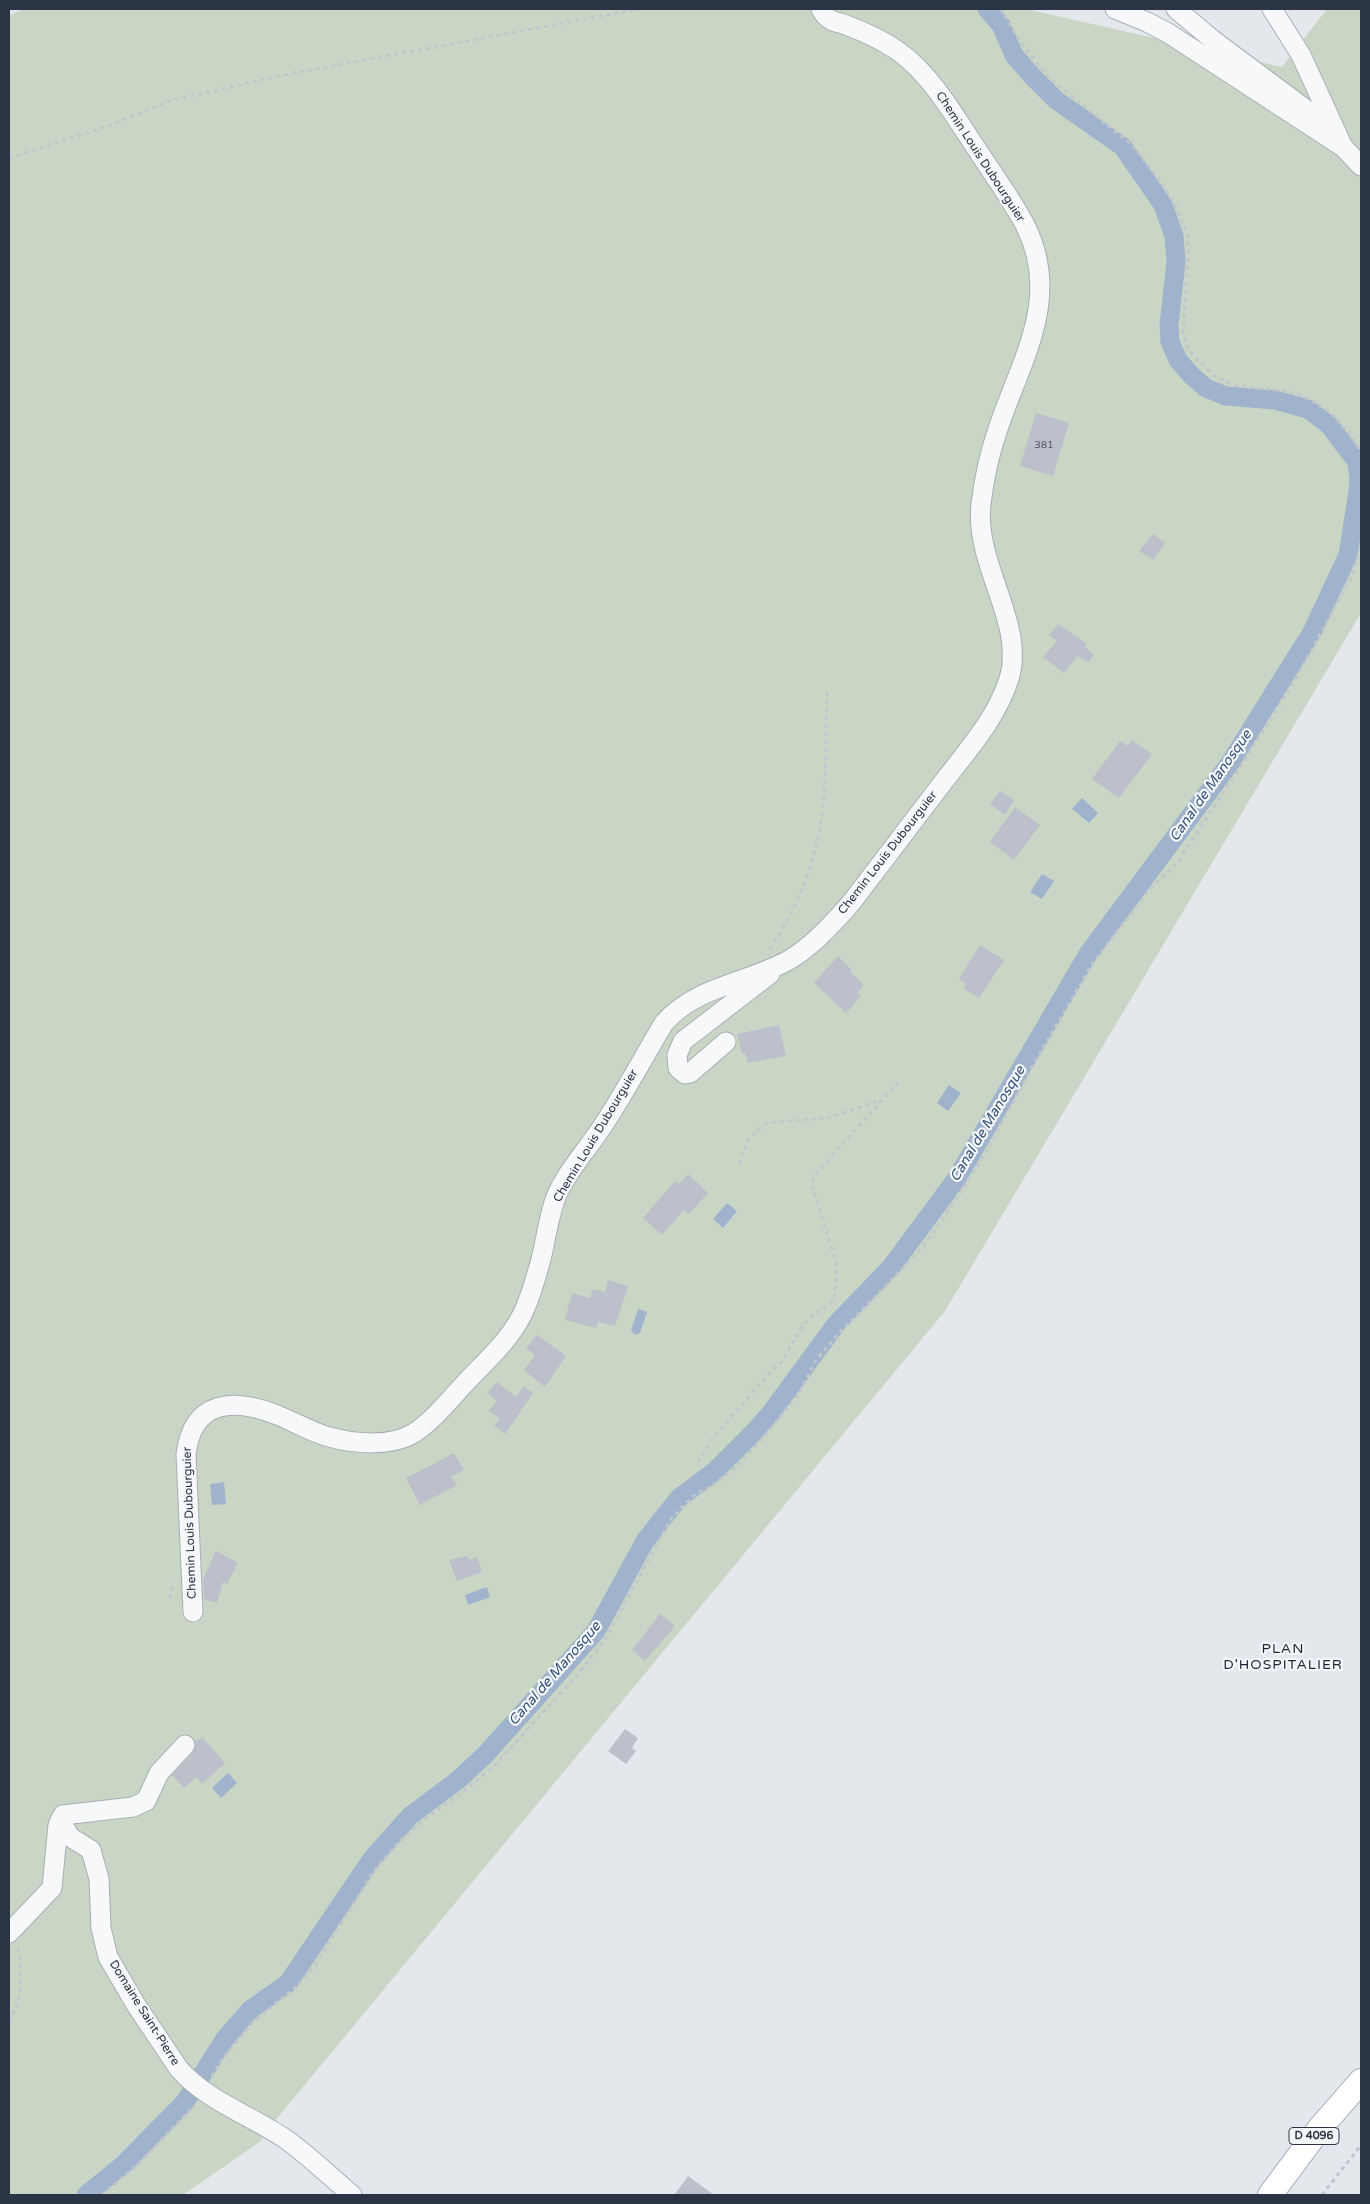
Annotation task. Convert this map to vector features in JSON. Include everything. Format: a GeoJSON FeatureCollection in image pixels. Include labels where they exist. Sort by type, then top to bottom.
{"type":"FeatureCollection","features":[{"type":"Feature","properties":{"kind":"main road","name":"D 4096"},"geometry":{"type":"LineString","coordinates":[[1270,2195],[1320,2128],[1361,2081]]}},
{"type":"Feature","properties":{"kind":"street","name":"Chemin Louis Dubourguier"},"geometry":{"type":"LineString","coordinates":[[193,1612],[186,1454],[191,1432],[199,1418],[220,1407],[240,1406],[272,1414],[330,1437],[366,1442],[398,1440],[422,1427],[488,1358],[519,1322],[526,1308],[538,1271],[557,1196],[576,1163],[601,1128],[673,1012],[687,1002],[780,965],[802,952],[833,923],[852,903],[966,753],[994,710],[1009,680],[1013,660],[1010,632],[990,570],[981,526],[981,507],[990,454],[997,430],[1030,348],[1038,316],[1037,263],[1032,240],[1007,195],[936,90],[906,57],[871,35],[829,20],[822,9]]}},
{"type":"Feature","properties":{"kind":"street"},"geometry":{"type":"LineString","coordinates":[[1115,9],[1168,33],[1343,147]]}},
{"type":"Feature","properties":{"kind":"street"},"geometry":{"type":"LineString","coordinates":[[1176,9],[1213,40],[1308,111],[1361,166]]}},
{"type":"Feature","properties":{"kind":"street"},"geometry":{"type":"LineString","coordinates":[[1272,9],[1301,55],[1343,147]]}},
{"type":"Feature","properties":{"kind":"street"},"geometry":{"type":"LineString","coordinates":[[726,1042],[690,1073],[685,1074],[678,1068],[677,1055],[683,1041],[755,987],[780,965]]}},
{"type":"Feature","properties":{"kind":"street"},"geometry":{"type":"LineString","coordinates":[[9,1933],[52,1888],[60,1820],[63,1815],[133,1807],[146,1801],[159,1773],[185,1745]]}},
{"type":"Feature","properties":{"kind":"street","name":"Domaine Saint-Pierre"},"geometry":{"type":"LineString","coordinates":[[60,1820],[68,1836],[88,1846],[94,1856],[99,1879],[101,1928],[108,1957],[164,2048],[197,2086],[286,2140],[352,2195]]}},
{"type":"Feature","properties":{"kind":"path"},"geometry":{"type":"LineString","coordinates":[[9,158],[111,125],[169,101],[279,76],[639,9]]}},
{"type":"Feature","properties":{"kind":"path"},"geometry":{"type":"LineString","coordinates":[[1001,9],[1019,40],[1049,78],[1132,145],[1158,178],[1176,207],[1188,236],[1183,334],[1190,352],[1214,376],[1236,386],[1286,391],[1309,399],[1329,411],[1350,433],[1361,452]]}},
{"type":"Feature","properties":{"kind":"path"},"geometry":{"type":"LineString","coordinates":[[102,2195],[179,2123],[199,2100],[197,2086],[220,2062],[247,2028],[296,1987],[314,1967],[374,1871],[400,1841],[426,1818],[459,1796],[493,1767],[578,1675],[604,1641],[671,1519],[693,1496],[713,1485],[744,1458],[800,1392],[816,1360],[840,1332],[921,1248],[953,1204],[986,1152],[1037,1058],[1093,963],[1150,889],[1177,862],[1291,686],[1351,578],[1361,547]]}},
{"type":"Feature","properties":{"kind":"path"},"geometry":{"type":"LineString","coordinates":[[761,972],[769,951],[784,928],[797,900],[819,833],[827,692]]}},
{"type":"Feature","properties":{"kind":"path"},"geometry":{"type":"LineString","coordinates":[[698,1462],[712,1440],[770,1372],[782,1362],[803,1325],[830,1304],[834,1298],[837,1265],[813,1189],[813,1177],[900,1080]]}},
{"type":"Feature","properties":{"kind":"path"},"geometry":{"type":"LineString","coordinates":[[739,1164],[748,1140],[764,1124],[828,1118],[883,1099]]}},
{"type":"Feature","properties":{"kind":"path"},"geometry":{"type":"LineString","coordinates":[[9,2022],[19,1999],[22,1975],[18,1935],[23,1918]]}},
{"type":"Feature","properties":{"kind":"path"},"geometry":{"type":"LineString","coordinates":[[1322,2195],[1361,2145]]}},
{"type":"Feature","properties":{"kind":"green space"},"geometry":{"type":"Polygon","coordinates":[[[23,9],[1026,9],[1282,67],[1327,9],[1361,9],[1361,613],[945,1311],[274,2122],[261,2141],[183,2195],[9,2195],[9,16],[23,9]]]}},
{"type":"Feature","properties":{"kind":"water"},"geometry":{"type":"Polygon","coordinates":[[[1082,798],[1098,813],[1089,823],[1072,809],[1082,798]]]}},
{"type":"Feature","properties":{"kind":"water"},"geometry":{"type":"Polygon","coordinates":[[[1042,874],[1054,881],[1042,899],[1030,892],[1042,874]]]}},
{"type":"Feature","properties":{"kind":"water"},"geometry":{"type":"Polygon","coordinates":[[[949,1085],[961,1093],[948,1111],[937,1103],[949,1085]]]}},
{"type":"Feature","properties":{"kind":"water"},"geometry":{"type":"Polygon","coordinates":[[[727,1203],[737,1211],[723,1228],[713,1219],[727,1203]]]}},
{"type":"Feature","properties":{"kind":"water"},"geometry":{"type":"Polygon","coordinates":[[[638,1309],[647,1312],[640,1333],[635,1335],[631,1330],[638,1309]]]}},
{"type":"Feature","properties":{"kind":"water"},"geometry":{"type":"Polygon","coordinates":[[[224,1482],[226,1504],[212,1505],[210,1484],[224,1482]]]}},
{"type":"Feature","properties":{"kind":"water"},"geometry":{"type":"Polygon","coordinates":[[[487,1587],[490,1597],[468,1605],[465,1595],[487,1587]]]}},
{"type":"Feature","properties":{"kind":"water"},"geometry":{"type":"Polygon","coordinates":[[[228,1773],[237,1783],[221,1798],[212,1788],[228,1773]]]}},
{"type":"Feature","properties":{"kind":"building"},"geometry":{"type":"Polygon","coordinates":[[[1036,413],[1069,423],[1053,476],[1020,466],[1036,413]]]}},
{"type":"Feature","properties":{"kind":"building"},"geometry":{"type":"Polygon","coordinates":[[[1153,534],[1165,543],[1153,560],[1139,551],[1153,534]]]}},
{"type":"Feature","properties":{"kind":"building"},"geometry":{"type":"Polygon","coordinates":[[[1058,624],[1087,644],[1085,647],[1094,655],[1088,663],[1078,656],[1064,673],[1043,657],[1057,641],[1049,635],[1058,624]]]}},
{"type":"Feature","properties":{"kind":"building"},"geometry":{"type":"Polygon","coordinates":[[[1132,740],[1152,754],[1119,798],[1092,779],[1120,741],[1128,746],[1132,740]]]}},
{"type":"Feature","properties":{"kind":"building"},"geometry":{"type":"Polygon","coordinates":[[[1000,791],[1014,800],[1005,815],[990,804],[1000,791]]]}},
{"type":"Feature","properties":{"kind":"building"},"geometry":{"type":"Polygon","coordinates":[[[1015,807],[1040,825],[1014,860],[990,842],[1015,807]]]}},
{"type":"Feature","properties":{"kind":"building"},"geometry":{"type":"Polygon","coordinates":[[[980,945],[1004,960],[979,998],[963,988],[966,984],[959,979],[980,945]]]}},
{"type":"Feature","properties":{"kind":"building"},"geometry":{"type":"Polygon","coordinates":[[[838,956],[852,970],[850,972],[864,985],[857,993],[861,996],[846,1013],[814,983],[838,956]]]}},
{"type":"Feature","properties":{"kind":"building"},"geometry":{"type":"Polygon","coordinates":[[[779,1025],[786,1056],[748,1063],[745,1053],[742,1054],[737,1034],[779,1025]]]}},
{"type":"Feature","properties":{"kind":"building"},"geometry":{"type":"Polygon","coordinates":[[[688,1174],[708,1193],[689,1214],[684,1210],[662,1235],[643,1218],[675,1181],[679,1184],[688,1174]]]}},
{"type":"Feature","properties":{"kind":"building"},"geometry":{"type":"Polygon","coordinates":[[[608,1280],[628,1286],[615,1326],[598,1322],[596,1328],[565,1320],[572,1293],[590,1298],[593,1289],[605,1292],[608,1280]]]}},
{"type":"Feature","properties":{"kind":"building"},"geometry":{"type":"Polygon","coordinates":[[[537,1335],[566,1356],[545,1387],[524,1370],[535,1355],[526,1348],[537,1335]]]}},
{"type":"Feature","properties":{"kind":"building"},"geometry":{"type":"Polygon","coordinates":[[[497,1382],[516,1397],[524,1386],[533,1393],[505,1434],[494,1425],[500,1418],[488,1411],[497,1401],[487,1393],[497,1382]]]}},
{"type":"Feature","properties":{"kind":"building"},"geometry":{"type":"Polygon","coordinates":[[[454,1453],[464,1470],[451,1477],[457,1485],[420,1505],[406,1478],[454,1453]]]}},
{"type":"Feature","properties":{"kind":"building"},"geometry":{"type":"Polygon","coordinates":[[[216,1551],[238,1563],[227,1584],[223,1582],[217,1603],[204,1599],[203,1579],[216,1551]]]}},
{"type":"Feature","properties":{"kind":"building"},"geometry":{"type":"Polygon","coordinates":[[[468,1556],[469,1560],[477,1557],[482,1572],[457,1581],[449,1560],[468,1556]]]}},
{"type":"Feature","properties":{"kind":"building"},"geometry":{"type":"Polygon","coordinates":[[[660,1614],[675,1626],[645,1661],[632,1650],[660,1614]]]}},
{"type":"Feature","properties":{"kind":"building"},"geometry":{"type":"Polygon","coordinates":[[[625,1729],[638,1738],[632,1748],[636,1751],[626,1764],[608,1751],[625,1729]]]}},
{"type":"Feature","properties":{"kind":"building"},"geometry":{"type":"Polygon","coordinates":[[[202,1737],[225,1763],[202,1784],[196,1777],[184,1788],[172,1775],[193,1753],[196,1742],[202,1737]]]}},
{"type":"Feature","properties":{"kind":"building"},"geometry":{"type":"Polygon","coordinates":[[[688,2176],[714,2195],[674,2195],[688,2176]]]}},
{"type":"Feature","properties":{"kind":"waterway","name":"Canal de Manosque"},"geometry":{"type":"LineString","coordinates":[[86,2195],[124,2164],[185,2102],[224,2040],[250,2010],[288,1983],[371,1860],[410,1816],[458,1780],[485,1755],[596,1631],[645,1541],[679,1498],[714,1472],[751,1435],[770,1414],[837,1323],[892,1266],[957,1178],[1088,954],[1230,763],[1312,632],[1348,555],[1358,492],[1357,462],[1329,425],[1308,409],[1275,400],[1226,396],[1206,388],[1178,360],[1170,342],[1169,325],[1176,262],[1174,236],[1163,205],[1123,147],[1056,100],[1032,76],[1014,55],[1001,25],[987,9]]}},
{"type":"Feature","properties":{"kind":"district","name":"PLAN D'HOSPITALIER"},"geometry":{"type":"Point","coordinates":[1283,1658]}}]}
